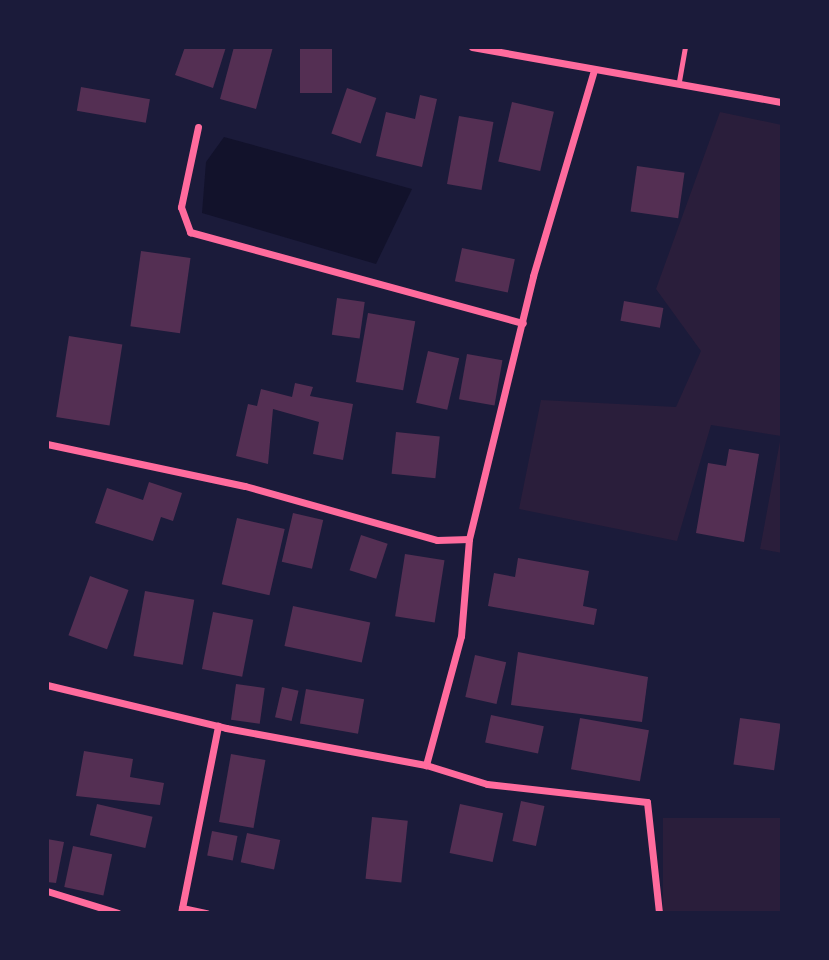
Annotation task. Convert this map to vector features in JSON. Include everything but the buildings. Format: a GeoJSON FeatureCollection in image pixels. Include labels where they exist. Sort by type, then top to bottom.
{"type":"FeatureCollection","features":[{"type":"Feature","properties":{"kind":"street"},"geometry":{"type":"LineString","coordinates":[[472,47],[593,73],[679,81],[782,102]]}},
{"type":"Feature","properties":{"kind":"street"},"geometry":{"type":"LineString","coordinates":[[426,765],[461,636],[469,539],[523,323],[593,73]]}},
{"type":"Feature","properties":{"kind":"street"},"geometry":{"type":"LineString","coordinates":[[198,127],[181,207],[190,232],[523,323]]}},
{"type":"Feature","properties":{"kind":"street"},"geometry":{"type":"LineString","coordinates":[[47,444],[245,486],[437,540],[469,539]]}},
{"type":"Feature","properties":{"kind":"street"},"geometry":{"type":"LineString","coordinates":[[47,685],[218,726],[426,765],[487,783],[647,802],[659,913]]}},
{"type":"Feature","properties":{"kind":"street"},"geometry":{"type":"LineString","coordinates":[[206,913],[182,911],[218,726]]}},
{"type":"Feature","properties":{"kind":"street"},"geometry":{"type":"LineString","coordinates":[[47,891],[118,913]]}},
{"type":"Feature","properties":{"kind":"lane"},"geometry":{"type":"LineString","coordinates":[[679,81],[685,47]]}},
{"type":"Feature","properties":{"kind":"shaded area"},"geometry":{"type":"Polygon","coordinates":[[[720,112],[782,125],[782,553],[760,549],[781,436],[711,425],[677,541],[519,509],[541,400],[676,407],[701,351],[656,289],[720,112]]]}},
{"type":"Feature","properties":{"kind":"shaded area"},"geometry":{"type":"Polygon","coordinates":[[[224,137],[412,189],[376,264],[202,213],[206,162],[224,137]]]}},
{"type":"Feature","properties":{"kind":"shaded area"},"geometry":{"type":"Polygon","coordinates":[[[663,818],[782,818],[782,913],[663,913],[663,818]]]}}]}
